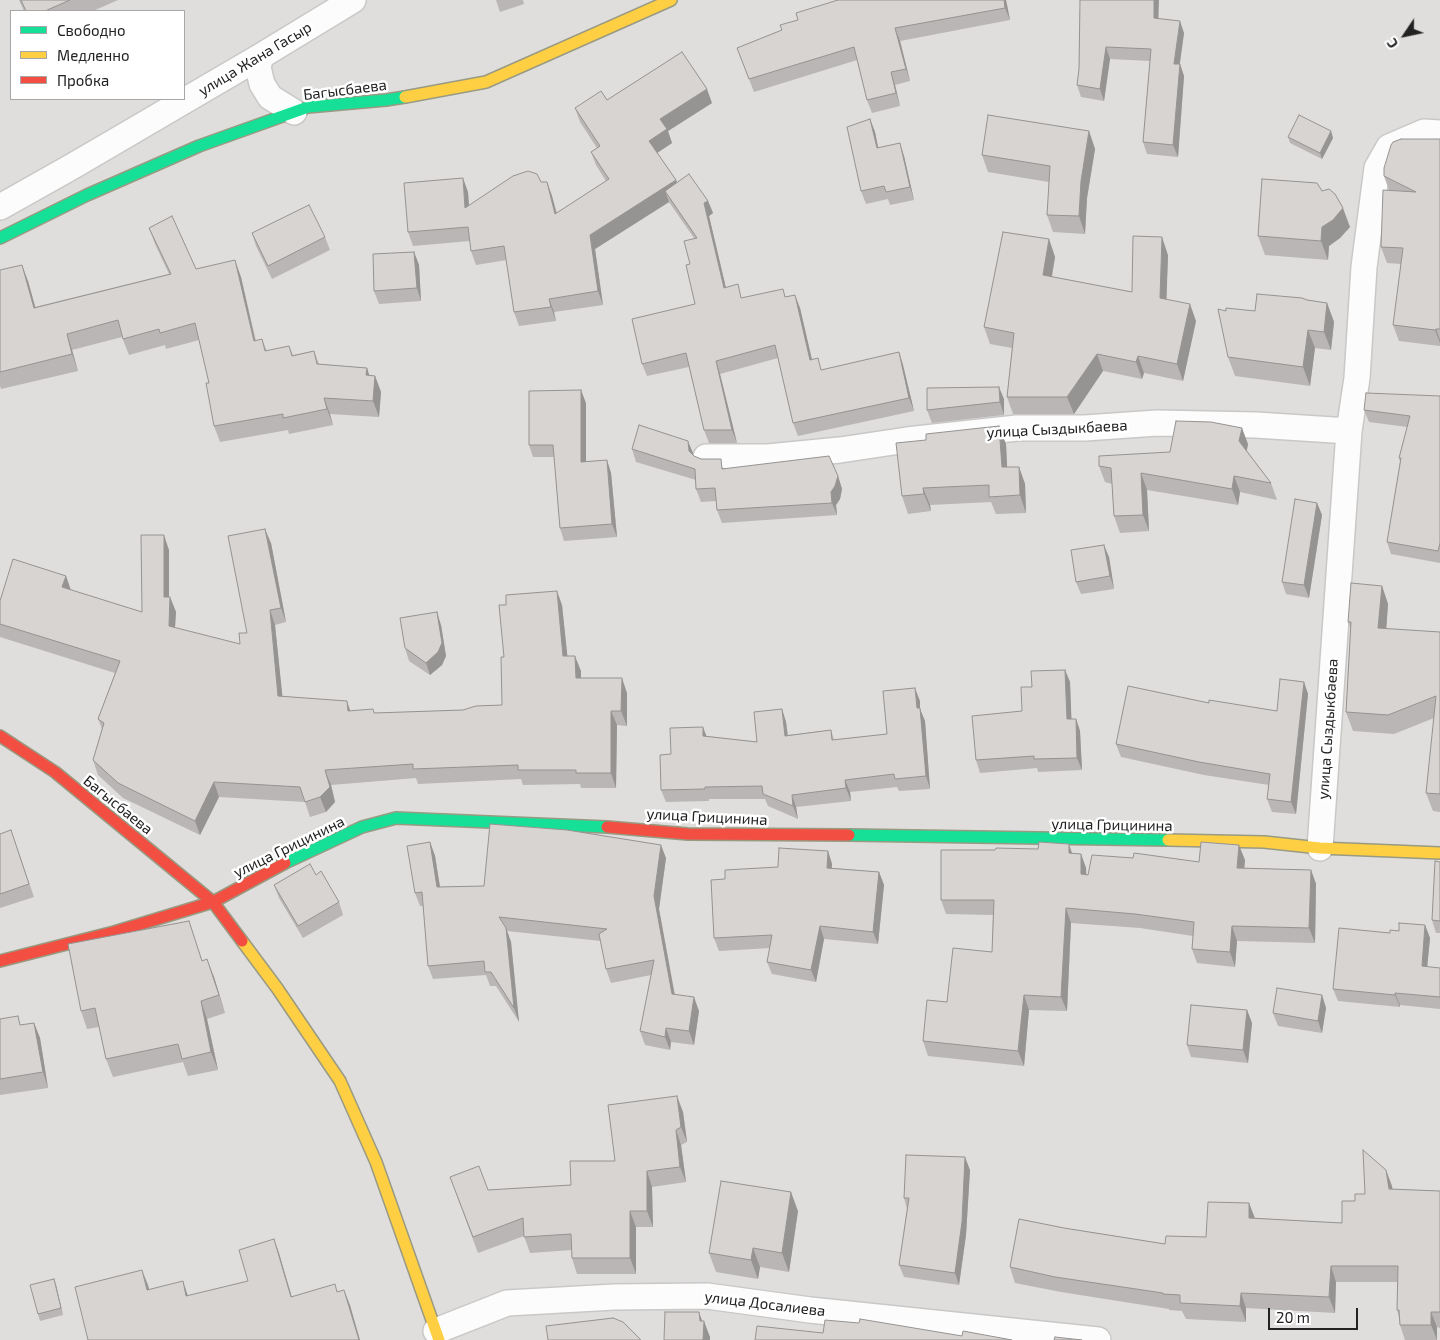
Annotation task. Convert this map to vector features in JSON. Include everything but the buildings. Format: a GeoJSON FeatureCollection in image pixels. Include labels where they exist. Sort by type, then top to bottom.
{"type":"FeatureCollection","features":[{"type":"Feature","properties":{"kind":"street","name":"улица Жана Гасыр"},"geometry":{"type":"LineString","coordinates":[[0,206],[73,166],[353,0]]}},
{"type":"Feature","properties":{"kind":"street","name":"Багысбаева"},"geometry":{"type":"LineString","coordinates":[[0,238],[87,195],[199,146],[308,107],[386,100],[486,82],[671,0]]}},
{"type":"Feature","properties":{"kind":"street"},"geometry":{"type":"LineString","coordinates":[[261,56],[258,67],[262,84],[270,97],[294,112]]}},
{"type":"Feature","properties":{"kind":"street","name":"улица Сыздыкбаева"},"geometry":{"type":"LineString","coordinates":[[1320,848],[1349,431],[1357,378],[1364,267],[1377,168],[1389,147],[1424,132],[1440,133]]}},
{"type":"Feature","properties":{"kind":"street"},"geometry":{"type":"LineString","coordinates":[[73,166],[71,178],[78,188],[87,195]]}},
{"type":"Feature","properties":{"kind":"street","name":"улица Сыздыкбаева"},"geometry":{"type":"LineString","coordinates":[[706,457],[768,457],[1018,428],[1256,424],[1349,431]]}},
{"type":"Feature","properties":{"kind":"street","name":"Багысбаева"},"geometry":{"type":"LineString","coordinates":[[0,736],[55,772],[213,902],[276,988],[340,1082],[376,1162],[438,1335]]}},
{"type":"Feature","properties":{"kind":"street","name":"улица Грицинина"},"geometry":{"type":"LineString","coordinates":[[0,961],[114,932],[213,902],[274,868],[362,827],[396,818],[628,828],[688,834],[1264,842],[1320,848],[1440,853]]}},
{"type":"Feature","properties":{"kind":"street","name":"улица Досалиева"},"geometry":{"type":"LineString","coordinates":[[438,1335],[507,1303],[614,1296],[707,1296],[810,1310],[1098,1340]]}},
{"type":"Feature","properties":{"kind":"shaded area"},"geometry":{"type":"Polygon","coordinates":[[[0,0],[1440,0],[1440,1340],[0,1340],[0,0]]]}},
{"type":"Feature","properties":{"kind":"traffic: fast"},"geometry":{"type":"LineString","coordinates":[[0,238],[87,195],[199,146],[308,107],[405,97]]}},
{"type":"Feature","properties":{"kind":"traffic: fast"},"geometry":{"type":"LineString","coordinates":[[285,863],[362,827],[396,818],[607,827]]}},
{"type":"Feature","properties":{"kind":"traffic: fast"},"geometry":{"type":"LineString","coordinates":[[849,835],[1168,840]]}},
{"type":"Feature","properties":{"kind":"traffic: slow"},"geometry":{"type":"LineString","coordinates":[[405,97],[486,82],[671,0]]}},
{"type":"Feature","properties":{"kind":"traffic: slow"},"geometry":{"type":"LineString","coordinates":[[1168,840],[1264,842],[1320,848],[1440,853]]}},
{"type":"Feature","properties":{"kind":"traffic: slow"},"geometry":{"type":"LineString","coordinates":[[242,941],[277,988],[340,1081],[376,1162],[439,1340]]}},
{"type":"Feature","properties":{"kind":"traffic: jam"},"geometry":{"type":"LineString","coordinates":[[0,736],[55,772],[213,902],[242,941]]}},
{"type":"Feature","properties":{"kind":"traffic: jam"},"geometry":{"type":"LineString","coordinates":[[607,827],[688,834],[849,835]]}},
{"type":"Feature","properties":{"kind":"traffic: jam"},"geometry":{"type":"LineString","coordinates":[[0,961],[114,932],[213,902],[285,863]]}}]}
